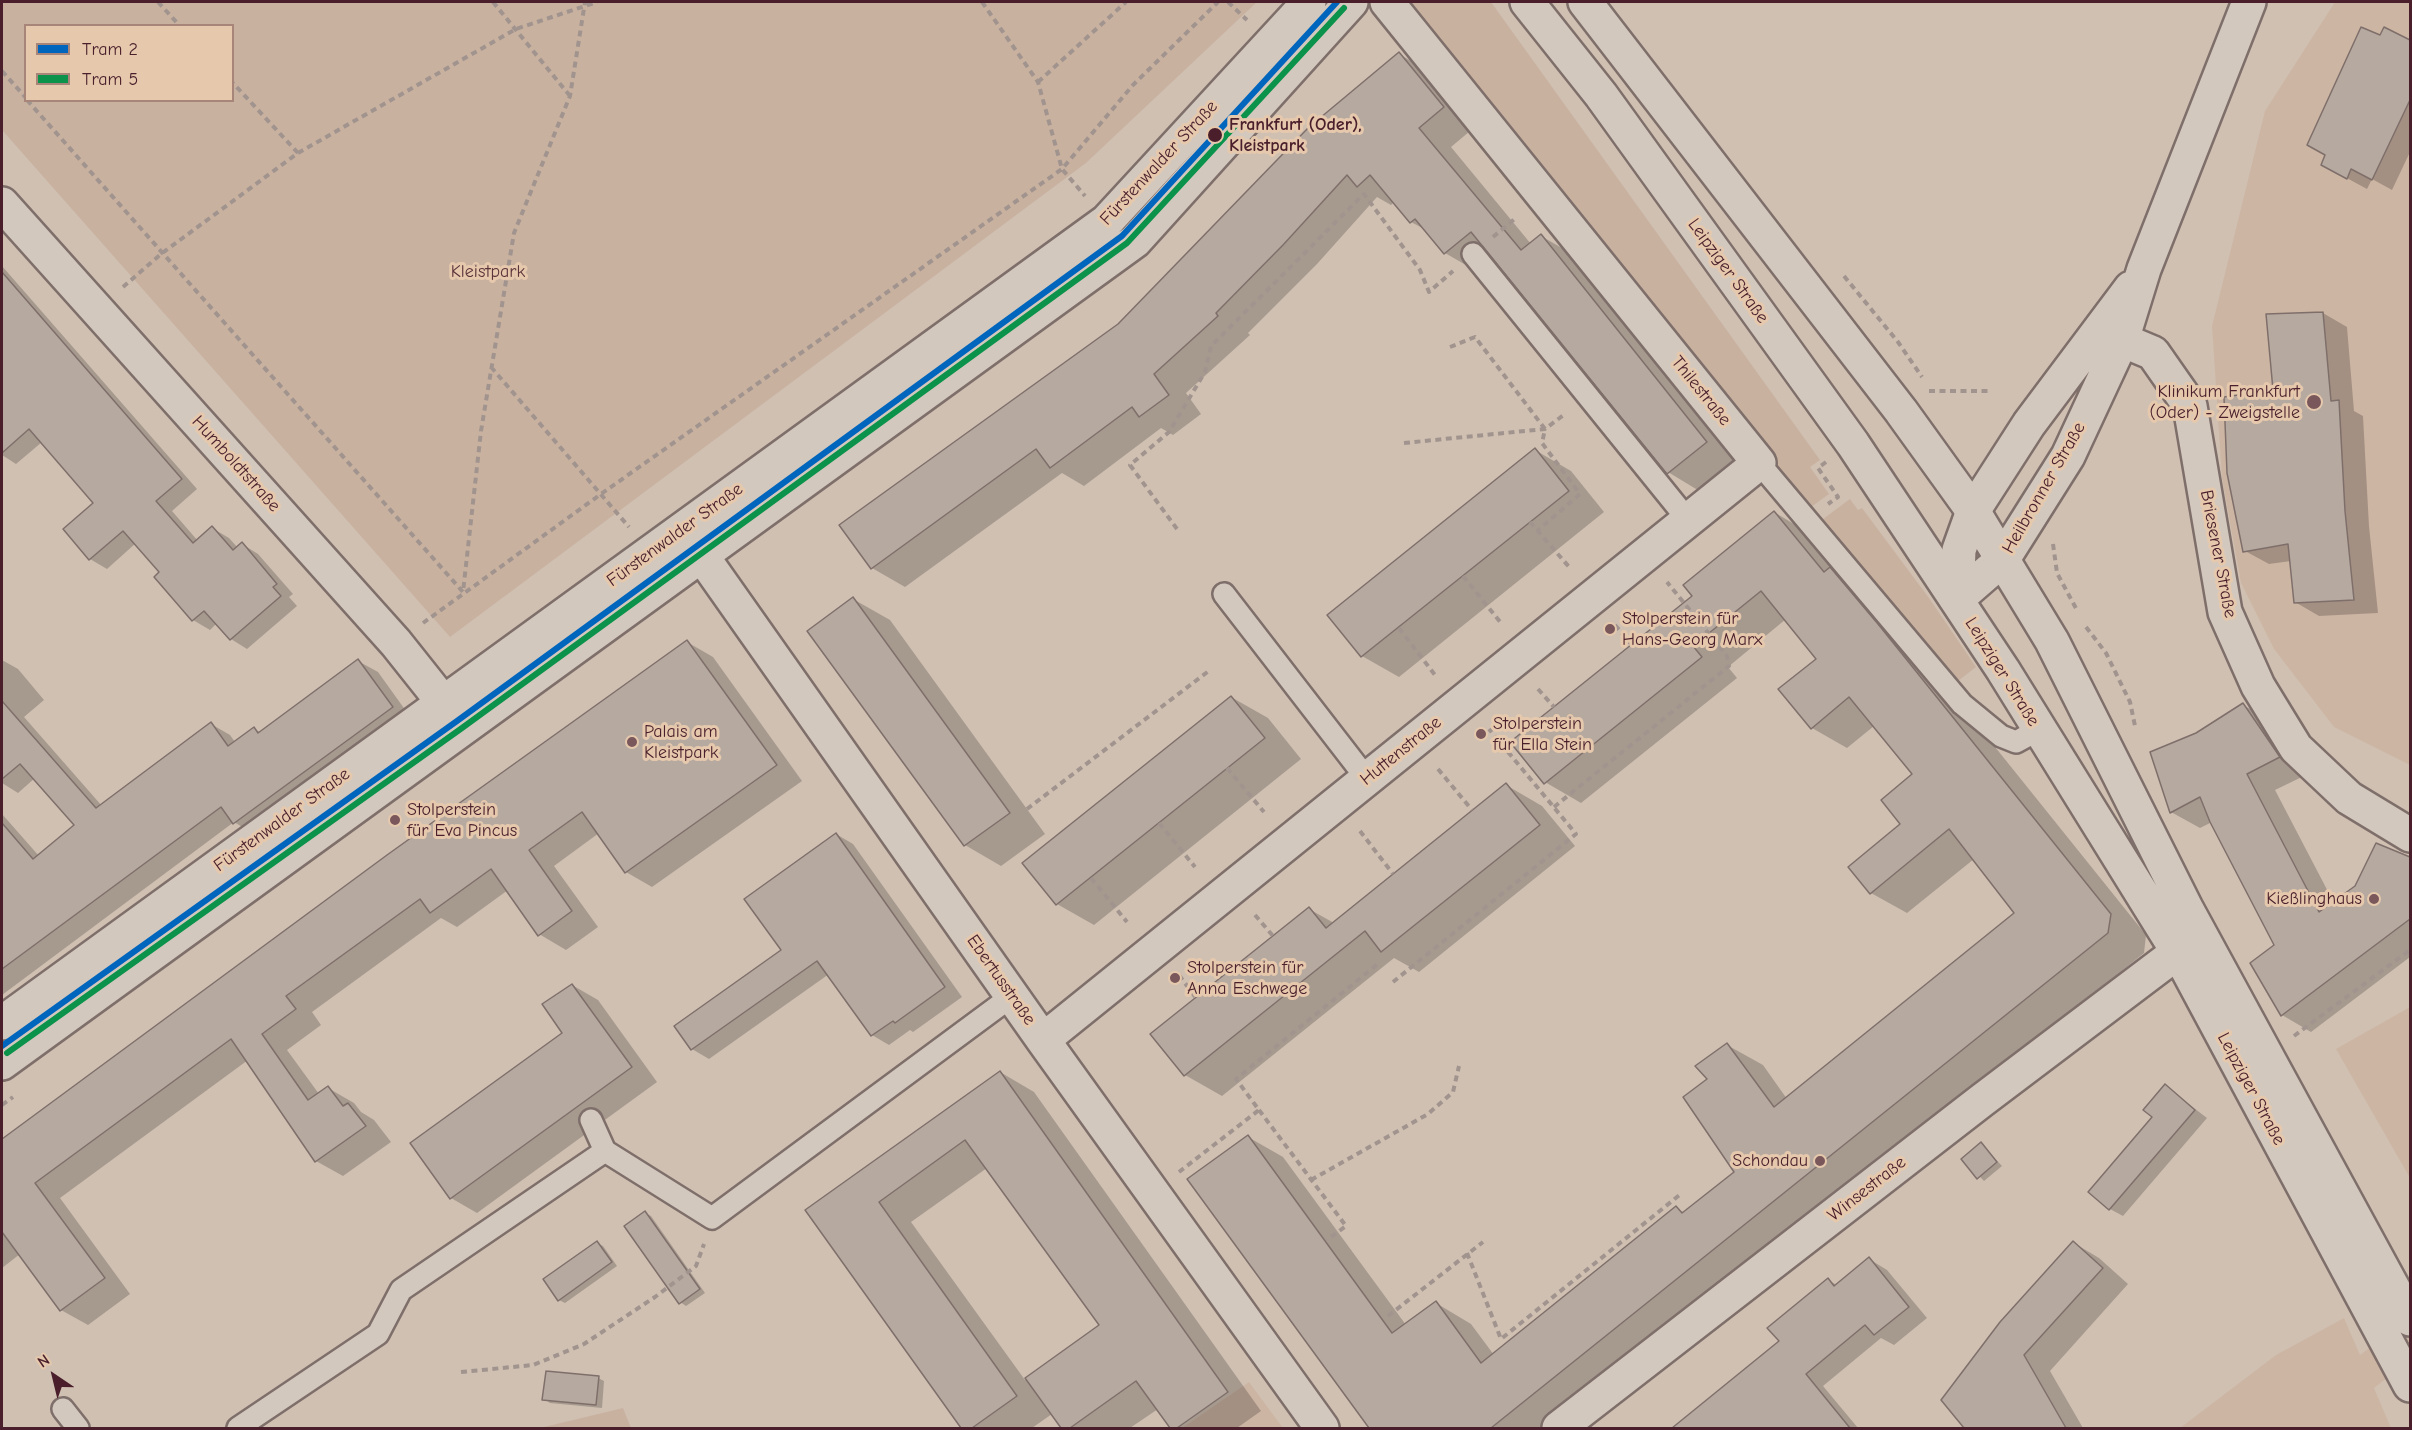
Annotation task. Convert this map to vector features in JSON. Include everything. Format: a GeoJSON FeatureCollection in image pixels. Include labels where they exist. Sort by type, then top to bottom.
{"type":"FeatureCollection","features":[{"type":"Feature","properties":{"kind":"street","name":"Fürstenwalder Straße"},"geometry":{"type":"LineString","coordinates":[[2,1023],[1107,221],[1309,2]]}},
{"type":"Feature","properties":{"kind":"street","name":"Fürstenwalder Straße"},"geometry":{"type":"LineString","coordinates":[[2,1063],[1135,241],[1351,2]]}},
{"type":"Feature","properties":{"kind":"street","name":"Thilestraße"},"geometry":{"type":"LineString","coordinates":[[1387,2],[1760,463]]}},
{"type":"Feature","properties":{"kind":"street","name":"Leipziger Straße"},"geometry":{"type":"LineString","coordinates":[[1527,2],[1601,95],[1853,444],[1957,599],[2178,952],[2410,1385]]}},
{"type":"Feature","properties":{"kind":"street","name":"Leipziger Straße"},"geometry":{"type":"LineString","coordinates":[[1585,2],[1901,411],[1973,511],[2052,641],[2186,908],[2410,1319]]}},
{"type":"Feature","properties":{"kind":"street","name":"Heilbronner Straße"},"geometry":{"type":"LineString","coordinates":[[1957,599],[2003,559],[2067,456],[2122,340],[2144,269],[2249,2]]}},
{"type":"Feature","properties":{"kind":"street","name":"Humboldtstraße"},"geometry":{"type":"LineString","coordinates":[[2,204],[396,643],[465,729]]}},
{"type":"Feature","properties":{"kind":"street","name":"Heilbronner Straße"},"geometry":{"type":"LineString","coordinates":[[1957,599],[1959,550],[1973,511],[2029,424],[2144,269]]}},
{"type":"Feature","properties":{"kind":"street","name":"Briesener Straße"},"geometry":{"type":"LineString","coordinates":[[2122,340],[2153,353],[2190,406],[2225,612],[2258,686],[2296,748],[2349,798],[2410,835]]}},
{"type":"Feature","properties":{"kind":"street","name":"Huttenstraße"},"geometry":{"type":"LineString","coordinates":[[1043,1040],[1760,463]]}},
{"type":"Feature","properties":{"kind":"street","name":"Ebertusstraße"},"geometry":{"type":"LineString","coordinates":[[683,529],[1043,1040],[1322,1428]]}},
{"type":"Feature","properties":{"kind":"street","name":"Winsestraße"},"geometry":{"type":"LineString","coordinates":[[1559,1428],[1988,1095],[2178,952]]}},
{"type":"Feature","properties":{"kind":"lane"},"geometry":{"type":"LineString","coordinates":[[1473,254],[1688,519]]}},
{"type":"Feature","properties":{"kind":"lane","name":"Thilestraße"},"geometry":{"type":"LineString","coordinates":[[1760,463],[1962,704],[2001,736],[2016,742],[2038,730]]}},
{"type":"Feature","properties":{"kind":"lane"},"geometry":{"type":"LineString","coordinates":[[1224,594],[1367,779]]}},
{"type":"Feature","properties":{"kind":"lane"},"geometry":{"type":"LineString","coordinates":[[591,1120],[605,1151],[712,1218],[1012,996]]}},
{"type":"Feature","properties":{"kind":"lane"},"geometry":{"type":"LineString","coordinates":[[238,1428],[378,1334],[401,1290],[605,1151]]}},
{"type":"Feature","properties":{"kind":"lane"},"geometry":{"type":"LineString","coordinates":[[63,1409],[78,1428]]}},
{"type":"Feature","properties":{"kind":"path"},"geometry":{"type":"LineString","coordinates":[[158,2],[178,24]]}},
{"type":"Feature","properties":{"kind":"path"},"geometry":{"type":"LineString","coordinates":[[493,2],[570,96]]}},
{"type":"Feature","properties":{"kind":"path"},"geometry":{"type":"LineString","coordinates":[[97,310],[161,254],[298,153],[516,29],[585,4],[597,2]]}},
{"type":"Feature","properties":{"kind":"path"},"geometry":{"type":"LineString","coordinates":[[982,2],[1038,82],[1062,169],[1107,221]]}},
{"type":"Feature","properties":{"kind":"path"},"geometry":{"type":"LineString","coordinates":[[1038,82],[1126,2]]}},
{"type":"Feature","properties":{"kind":"path"},"geometry":{"type":"LineString","coordinates":[[396,643],[463,592],[1062,169],[1133,85],[1218,2]]}},
{"type":"Feature","properties":{"kind":"path"},"geometry":{"type":"LineString","coordinates":[[463,592],[481,431],[514,233],[570,96],[585,4]]}},
{"type":"Feature","properties":{"kind":"path"},"geometry":{"type":"LineString","coordinates":[[2,71],[24,97]]}},
{"type":"Feature","properties":{"kind":"path"},"geometry":{"type":"LineString","coordinates":[[234,84],[298,153]]}},
{"type":"Feature","properties":{"kind":"path"},"geometry":{"type":"LineString","coordinates":[[29,102],[463,592]]}},
{"type":"Feature","properties":{"kind":"path"},"geometry":{"type":"LineString","coordinates":[[1177,529],[1130,465],[1169,432],[1205,372],[1211,346],[1364,194],[1420,270],[1429,292]]}},
{"type":"Feature","properties":{"kind":"path"},"geometry":{"type":"LineString","coordinates":[[1450,347],[1475,337],[1545,429],[1542,443],[1580,494],[1537,531]]}},
{"type":"Feature","properties":{"kind":"path"},"geometry":{"type":"LineString","coordinates":[[492,368],[651,552]]}},
{"type":"Feature","properties":{"kind":"path"},"geometry":{"type":"LineString","coordinates":[[1931,390],[1989,391]]}},
{"type":"Feature","properties":{"kind":"path"},"geometry":{"type":"LineString","coordinates":[[1404,442],[1545,429],[1589,396]]}},
{"type":"Feature","properties":{"kind":"path"},"geometry":{"type":"LineString","coordinates":[[1808,518],[1838,497],[1818,468],[1829,459]]}},
{"type":"Feature","properties":{"kind":"path"},"geometry":{"type":"LineString","coordinates":[[1530,522],[1569,568]]}},
{"type":"Feature","properties":{"kind":"path"},"geometry":{"type":"LineString","coordinates":[[1463,576],[1502,623]]}},
{"type":"Feature","properties":{"kind":"path"},"geometry":{"type":"LineString","coordinates":[[1554,807],[1729,666],[1727,656],[1667,582]]}},
{"type":"Feature","properties":{"kind":"path"},"geometry":{"type":"LineString","coordinates":[[1615,625],[1631,644]]}},
{"type":"Feature","properties":{"kind":"path"},"geometry":{"type":"LineString","coordinates":[[1399,628],[1435,675]]}},
{"type":"Feature","properties":{"kind":"path"},"geometry":{"type":"LineString","coordinates":[[1027,809],[1209,670]]}},
{"type":"Feature","properties":{"kind":"path"},"geometry":{"type":"LineString","coordinates":[[1538,689],[1554,707]]}},
{"type":"Feature","properties":{"kind":"path"},"geometry":{"type":"LineString","coordinates":[[1393,982],[1576,834],[1489,729]]}},
{"type":"Feature","properties":{"kind":"path"},"geometry":{"type":"LineString","coordinates":[[1227,768],[1264,812]]}},
{"type":"Feature","properties":{"kind":"path"},"geometry":{"type":"LineString","coordinates":[[1438,769],[1472,810]]}},
{"type":"Feature","properties":{"kind":"path"},"geometry":{"type":"LineString","coordinates":[[1159,823],[1195,867]]}},
{"type":"Feature","properties":{"kind":"path"},"geometry":{"type":"LineString","coordinates":[[1360,831],[1393,874]]}},
{"type":"Feature","properties":{"kind":"path"},"geometry":{"type":"LineString","coordinates":[[1091,878],[1127,922]]}},
{"type":"Feature","properties":{"kind":"path"},"geometry":{"type":"LineString","coordinates":[[1255,915],[1272,936]]}},
{"type":"Feature","properties":{"kind":"path"},"geometry":{"type":"LineString","coordinates":[[2291,1038],[2410,950]]}},
{"type":"Feature","properties":{"kind":"path"},"geometry":{"type":"LineString","coordinates":[[1327,1240],[1346,1226],[1236,1079],[1379,963]]}},
{"type":"Feature","properties":{"kind":"path"},"geometry":{"type":"LineString","coordinates":[[1179,975],[1196,998]]}},
{"type":"Feature","properties":{"kind":"path"},"geometry":{"type":"LineString","coordinates":[[1311,1180],[1428,1114],[1453,1092],[1459,1066]]}},
{"type":"Feature","properties":{"kind":"path"},"geometry":{"type":"LineString","coordinates":[[1152,1192],[1259,1110]]}},
{"type":"Feature","properties":{"kind":"path"},"geometry":{"type":"LineString","coordinates":[[1467,1253],[1501,1339],[1682,1193]]}},
{"type":"Feature","properties":{"kind":"path"},"geometry":{"type":"LineString","coordinates":[[461,1372],[533,1365],[584,1344],[655,1297],[696,1266],[712,1218]]}},
{"type":"Feature","properties":{"kind":"path"},"geometry":{"type":"LineString","coordinates":[[1388,1316],[1483,1242]]}},
{"type":"Feature","properties":{"kind":"shaded area","name":"Klinikum Frankfurt (Oder) - Zweigstelle"},"geometry":{"type":"Polygon","coordinates":[[[2335,2],[2410,2],[2410,765],[2334,727],[2274,649],[2241,583],[2222,478],[2212,326],[2265,111],[2335,2]]]}},
{"type":"Feature","properties":{"kind":"shaded area"},"geometry":{"type":"Polygon","coordinates":[[[2410,1007],[2410,1178],[2336,1049],[2410,1007]]]}},
{"type":"Feature","properties":{"kind":"shaded area"},"geometry":{"type":"Polygon","coordinates":[[[2344,1318],[2360,1355],[2410,1318],[2410,1360],[2374,1388],[2391,1428],[2180,1428],[2276,1355],[2344,1318]]]}},
{"type":"Feature","properties":{"kind":"shaded area"},"geometry":{"type":"Polygon","coordinates":[[[1249,1382],[1283,1428],[1182,1428],[1249,1382]]]}},
{"type":"Feature","properties":{"kind":"green space","name":"Kleistpark"},"geometry":{"type":"Polygon","coordinates":[[[2,2],[1257,2],[1086,163],[450,637],[2,130],[2,2]]]}},
{"type":"Feature","properties":{"kind":"green space"},"geometry":{"type":"Polygon","coordinates":[[[1413,2],[1491,2],[1820,460],[1810,467],[1829,494],[1807,510],[1411,8],[1413,2]]]}},
{"type":"Feature","properties":{"kind":"green space"},"geometry":{"type":"Polygon","coordinates":[[[1850,499],[1858,510],[1862,508],[1929,598],[1976,667],[1953,685],[1823,519],[1850,499]]]}},
{"type":"Feature","properties":{"kind":"green space"},"geometry":{"type":"Polygon","coordinates":[[[623,1408],[631,1428],[540,1428],[623,1408]]]}},
{"type":"Feature","properties":{"kind":"building"},"geometry":{"type":"Polygon","coordinates":[[[2361,27],[2380,35],[2384,27],[2410,40],[2410,100],[2372,180],[2351,169],[2347,179],[2321,165],[2325,155],[2307,145],[2361,27]]]}},
{"type":"Feature","properties":{"kind":"building"},"geometry":{"type":"Polygon","coordinates":[[[1399,52],[1444,107],[1419,128],[1521,250],[1541,234],[1707,442],[1667,474],[1471,232],[1444,254],[1415,219],[1410,223],[1370,175],[1357,187],[1347,175],[1216,313],[1218,316],[1154,374],[1169,395],[1139,417],[1132,407],[1050,468],[1036,449],[871,569],[839,525],[1118,324],[1308,128],[1399,52]]]}},
{"type":"Feature","properties":{"kind":"building"},"geometry":{"type":"Polygon","coordinates":[[[2,272],[182,479],[156,501],[193,543],[212,526],[233,550],[242,542],[277,584],[273,587],[281,596],[230,640],[204,611],[192,621],[154,577],[159,572],[123,531],[89,560],[63,529],[93,503],[29,429],[2,453],[2,272]]]}},
{"type":"Feature","properties":{"kind":"building"},"geometry":{"type":"Polygon","coordinates":[[[2323,312],[2331,401],[2339,400],[2345,511],[2354,600],[2294,603],[2288,544],[2243,552],[2227,473],[2224,397],[2273,390],[2266,314],[2323,312]]]}},
{"type":"Feature","properties":{"kind":"building"},"geometry":{"type":"Polygon","coordinates":[[[1535,448],[1569,491],[1361,657],[1327,615],[1535,448]]]}},
{"type":"Feature","properties":{"kind":"building"},"geometry":{"type":"Polygon","coordinates":[[[1774,511],[1824,572],[1830,567],[1878,624],[2111,914],[2108,933],[1491,1428],[1369,1428],[1187,1179],[1248,1135],[1392,1333],[1436,1301],[1481,1363],[1676,1206],[1682,1213],[1734,1172],[1683,1097],[1707,1079],[1695,1066],[1727,1043],[1774,1107],[2014,913],[1949,829],[1870,894],[1848,867],[1900,824],[1881,800],[1912,774],[1849,697],[1811,729],[1778,689],[1816,659],[1761,591],[1693,646],[1702,657],[1544,784],[1510,742],[1692,596],[1683,585],[1774,511]]]}},
{"type":"Feature","properties":{"kind":"building"},"geometry":{"type":"Polygon","coordinates":[[[853,597],[1010,813],[964,846],[807,631],[853,597]]]}},
{"type":"Feature","properties":{"kind":"building"},"geometry":{"type":"Polygon","coordinates":[[[687,640],[777,765],[625,873],[582,812],[529,850],[572,911],[538,936],[491,869],[430,913],[420,899],[286,996],[296,1009],[262,1034],[308,1100],[328,1086],[343,1106],[348,1103],[366,1126],[315,1162],[231,1039],[35,1183],[105,1278],[60,1311],[2,1232],[2,1139],[387,855],[687,640]]]}},
{"type":"Feature","properties":{"kind":"building"},"geometry":{"type":"Polygon","coordinates":[[[358,659],[393,707],[233,824],[221,807],[2,969],[2,823],[33,859],[74,825],[20,764],[2,779],[2,701],[96,808],[211,722],[228,746],[254,727],[258,733],[358,659]]]}},
{"type":"Feature","properties":{"kind":"building"},"geometry":{"type":"Polygon","coordinates":[[[1231,696],[1265,738],[1056,905],[1022,863],[1231,696]]]}},
{"type":"Feature","properties":{"kind":"building","name":"Kießlinghaus"},"geometry":{"type":"Polygon","coordinates":[[[2243,703],[2280,757],[2247,774],[2319,912],[2355,886],[2376,843],[2410,857],[2410,919],[2281,1016],[2250,963],[2274,945],[2210,822],[2200,797],[2170,813],[2150,752],[2196,733],[2243,703]]]}},
{"type":"Feature","properties":{"kind":"building"},"geometry":{"type":"Polygon","coordinates":[[[1506,783],[1540,825],[1381,952],[1365,931],[1184,1076],[1150,1034],[1309,907],[1326,928],[1506,783]]]}},
{"type":"Feature","properties":{"kind":"building"},"geometry":{"type":"Polygon","coordinates":[[[836,833],[945,987],[895,1023],[893,1021],[871,1036],[817,961],[691,1050],[674,1026],[781,950],[744,899],[836,833]]]}},
{"type":"Feature","properties":{"kind":"building"},"geometry":{"type":"Polygon","coordinates":[[[572,984],[632,1067],[450,1199],[410,1143],[562,1033],[542,1004],[572,984]]]}},
{"type":"Feature","properties":{"kind":"building"},"geometry":{"type":"Polygon","coordinates":[[[1000,1071],[1228,1392],[1177,1428],[1170,1428],[1136,1381],[1070,1428],[1061,1428],[1025,1378],[1099,1325],[965,1140],[879,1202],[1017,1396],[972,1428],[961,1428],[805,1210],[1000,1071]]]}},
{"type":"Feature","properties":{"kind":"building"},"geometry":{"type":"Polygon","coordinates":[[[2165,1084],[2195,1110],[2109,1210],[2088,1192],[2152,1117],[2143,1110],[2165,1084]]]}},
{"type":"Feature","properties":{"kind":"building"},"geometry":{"type":"Polygon","coordinates":[[[1981,1142],[1997,1162],[1977,1179],[1961,1159],[1981,1142]]]}},
{"type":"Feature","properties":{"kind":"building"},"geometry":{"type":"Polygon","coordinates":[[[645,1211],[700,1289],[679,1304],[624,1226],[645,1211]]]}},
{"type":"Feature","properties":{"kind":"building"},"geometry":{"type":"Polygon","coordinates":[[[597,1241],[612,1262],[558,1301],[543,1279],[597,1241]]]}},
{"type":"Feature","properties":{"kind":"building"},"geometry":{"type":"Polygon","coordinates":[[[2073,1241],[2103,1268],[2024,1355],[2066,1428],[1964,1428],[1941,1400],[2000,1322],[2073,1241]]]}},
{"type":"Feature","properties":{"kind":"building"},"geometry":{"type":"Polygon","coordinates":[[[1869,1257],[1909,1307],[1874,1335],[1865,1325],[1806,1374],[1850,1428],[1672,1428],[1779,1341],[1767,1328],[1828,1278],[1834,1286],[1869,1257]]]}},
{"type":"Feature","properties":{"kind":"building"},"geometry":{"type":"Polygon","coordinates":[[[546,1371],[599,1376],[596,1405],[542,1400],[546,1371]]]}},
{"type":"Feature","properties":{"kind":"tram line","name":"2"},"geometry":{"type":"LineString","coordinates":[[2,1046],[457,721],[1122,236],[1337,2]]}},
{"type":"Feature","properties":{"kind":"tram line","name":"5"},"geometry":{"type":"LineString","coordinates":[[7,1053],[462,728],[1127,243],[1344,8]]}},
{"type":"Feature","properties":{"kind":"place","name":"Frankfurt (Oder), Kleistpark"},"geometry":{"type":"Point","coordinates":[1215,135]}},
{"type":"Feature","properties":{"kind":"place","name":"Klinikum Frankfurt (Oder) - Zweigstelle"},"geometry":{"type":"Point","coordinates":[2314,402]}},
{"type":"Feature","properties":{"kind":"place","name":"Stolperstein für Hans-Georg Marx"},"geometry":{"type":"Point","coordinates":[1610,629]}},
{"type":"Feature","properties":{"kind":"place","name":"Stolperstein für Ella Stein"},"geometry":{"type":"Point","coordinates":[1481,734]}},
{"type":"Feature","properties":{"kind":"place","name":"Palais am Kleistpark"},"geometry":{"type":"Point","coordinates":[632,742]}},
{"type":"Feature","properties":{"kind":"place","name":"Stolperstein für Eva Pincus"},"geometry":{"type":"Point","coordinates":[395,820]}},
{"type":"Feature","properties":{"kind":"place","name":"Kießlinghaus"},"geometry":{"type":"Point","coordinates":[2374,899]}},
{"type":"Feature","properties":{"kind":"place","name":"Stolperstein für Anna Eschwege"},"geometry":{"type":"Point","coordinates":[1175,978]}},
{"type":"Feature","properties":{"kind":"place","name":"Schondau"},"geometry":{"type":"Point","coordinates":[1820,1161]}}]}
